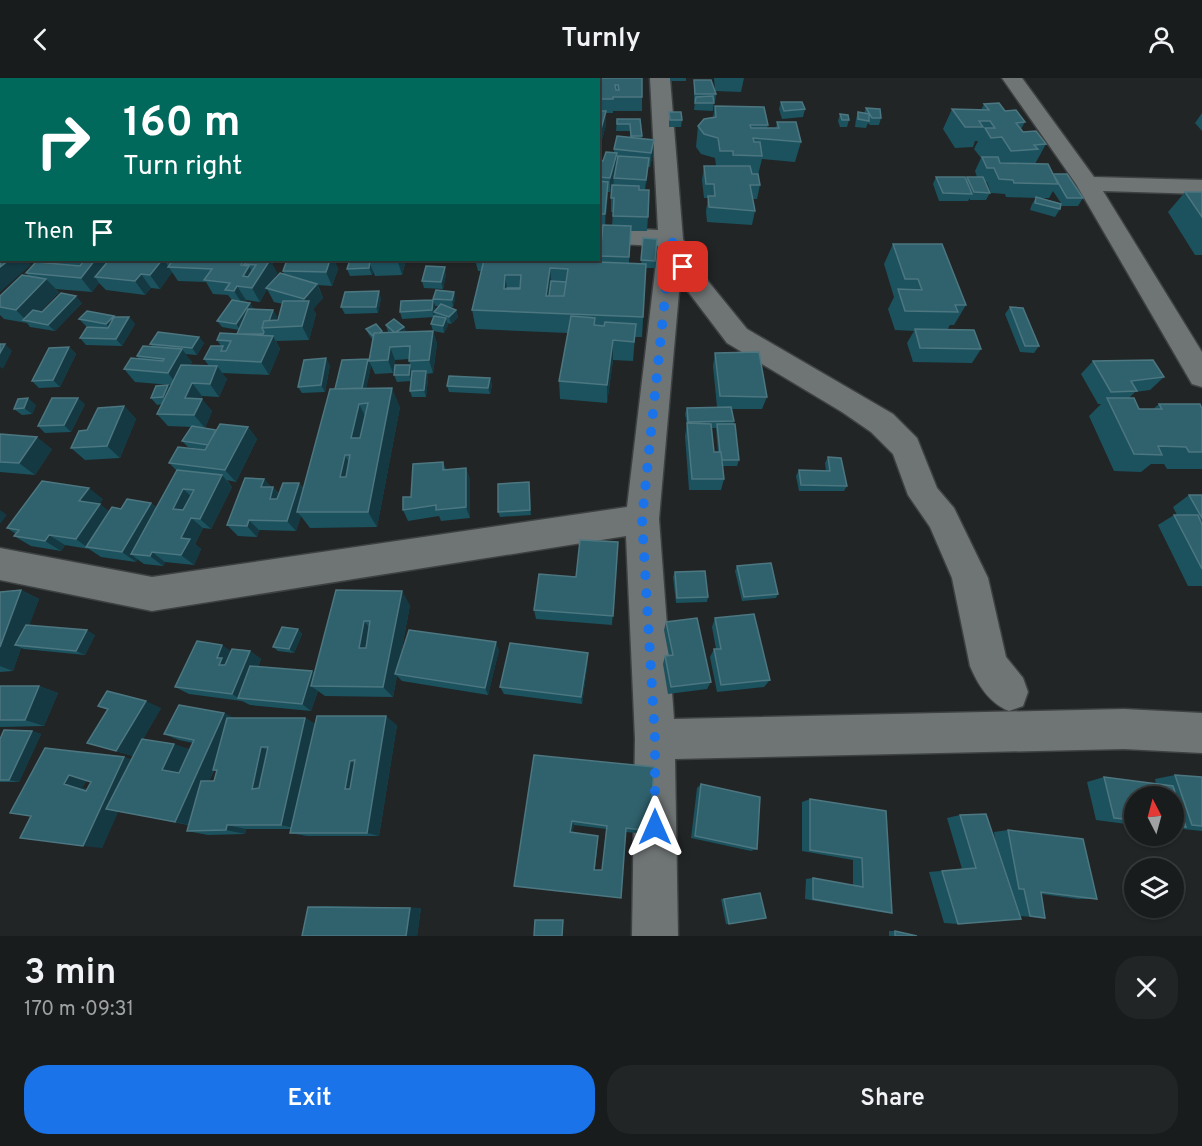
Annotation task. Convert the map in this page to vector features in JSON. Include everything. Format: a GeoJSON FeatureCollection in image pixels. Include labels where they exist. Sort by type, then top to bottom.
{"type":"FeatureCollection","features":[{"type":"Feature","properties":{"kind":"street"},"geometry":{"type":"LineString","coordinates":[[268,78],[291,78]]}},
{"type":"Feature","properties":{"kind":"street"},"geometry":{"type":"LineString","coordinates":[[656,936],[655,739],[642,519],[671,239],[660,78]]}},
{"type":"Feature","properties":{"kind":"street"},"geometry":{"type":"LineString","coordinates":[[1012,78],[1087,184],[1202,376]]}},
{"type":"Feature","properties":{"kind":"street"},"geometry":{"type":"LineString","coordinates":[[1087,184],[1202,187]]}},
{"type":"Feature","properties":{"kind":"street"},"geometry":{"type":"LineString","coordinates":[[600,235],[671,239]]}},
{"type":"Feature","properties":{"kind":"street"},"geometry":{"type":"LineString","coordinates":[[671,239],[683,267],[737,336],[854,404],[882,423],[906,447],[924,495],[942,518],[970,578],[989,666],[1009,692]]}},
{"type":"Feature","properties":{"kind":"street"},"geometry":{"type":"LineString","coordinates":[[0,564],[152,594],[642,519]]}},
{"type":"Feature","properties":{"kind":"street"},"geometry":{"type":"LineString","coordinates":[[655,739],[1124,729],[1202,733]]}},
{"type":"Feature","properties":{"kind":"building"},"geometry":{"type":"Polygon","coordinates":[[[600,78],[642,78],[642,97],[613,97],[613,99],[600,99],[600,78]]]}},
{"type":"Feature","properties":{"kind":"building"},"geometry":{"type":"Polygon","coordinates":[[[694,80],[711,80],[716,94],[695,94],[694,80]]]}},
{"type":"Feature","properties":{"kind":"building"},"geometry":{"type":"Polygon","coordinates":[[[713,96],[714,103],[695,103],[696,97],[713,96]]]}},
{"type":"Feature","properties":{"kind":"building"},"geometry":{"type":"Polygon","coordinates":[[[781,102],[802,102],[805,109],[784,111],[781,102]]]}},
{"type":"Feature","properties":{"kind":"building"},"geometry":{"type":"Polygon","coordinates":[[[999,103],[1005,111],[1016,110],[1025,122],[1016,123],[1023,132],[1036,131],[1046,144],[1034,145],[1038,149],[1011,151],[1002,137],[991,138],[985,128],[995,128],[990,121],[979,121],[983,127],[965,127],[952,109],[989,110],[984,104],[999,103]]]}},
{"type":"Feature","properties":{"kind":"building"},"geometry":{"type":"Polygon","coordinates":[[[715,106],[764,107],[768,125],[750,125],[751,128],[779,128],[777,122],[796,122],[801,142],[753,138],[754,142],[760,142],[762,156],[733,155],[733,151],[720,151],[718,138],[704,134],[698,126],[704,119],[716,117],[715,106]]]}},
{"type":"Feature","properties":{"kind":"building"},"geometry":{"type":"Polygon","coordinates":[[[866,108],[880,109],[881,118],[872,118],[866,108]]]}},
{"type":"Feature","properties":{"kind":"building"},"geometry":{"type":"Polygon","coordinates":[[[600,111],[606,111],[600,133],[600,111]]]}},
{"type":"Feature","properties":{"kind":"building"},"geometry":{"type":"Polygon","coordinates":[[[669,112],[681,112],[682,120],[670,120],[669,112]]]}},
{"type":"Feature","properties":{"kind":"building"},"geometry":{"type":"Polygon","coordinates":[[[858,112],[869,114],[869,121],[858,119],[858,112]]]}},
{"type":"Feature","properties":{"kind":"building"},"geometry":{"type":"Polygon","coordinates":[[[840,114],[848,115],[849,120],[842,120],[840,114]]]}},
{"type":"Feature","properties":{"kind":"building"},"geometry":{"type":"Polygon","coordinates":[[[617,119],[640,119],[642,136],[631,136],[630,124],[617,124],[617,119]]]}},
{"type":"Feature","properties":{"kind":"building"},"geometry":{"type":"Polygon","coordinates":[[[617,136],[654,140],[651,153],[614,149],[617,136]]]}},
{"type":"Feature","properties":{"kind":"building"},"geometry":{"type":"Polygon","coordinates":[[[606,152],[617,153],[610,178],[600,177],[600,160],[603,161],[606,152]]]}},
{"type":"Feature","properties":{"kind":"building"},"geometry":{"type":"Polygon","coordinates":[[[618,156],[649,158],[646,180],[614,178],[618,156]]]}},
{"type":"Feature","properties":{"kind":"building"},"geometry":{"type":"Polygon","coordinates":[[[982,157],[998,157],[1000,163],[1048,164],[1058,184],[1014,183],[1013,180],[999,179],[994,168],[987,168],[982,157]]]}},
{"type":"Feature","properties":{"kind":"building"},"geometry":{"type":"Polygon","coordinates":[[[704,166],[750,166],[752,174],[758,174],[760,185],[750,185],[755,211],[709,207],[708,196],[715,196],[714,184],[706,184],[704,166]]]}},
{"type":"Feature","properties":{"kind":"building"},"geometry":{"type":"Polygon","coordinates":[[[1053,174],[1067,174],[1083,198],[1067,198],[1053,174]]]}},
{"type":"Feature","properties":{"kind":"building"},"geometry":{"type":"Polygon","coordinates":[[[936,177],[965,177],[972,194],[943,193],[936,177]]]}},
{"type":"Feature","properties":{"kind":"building"},"geometry":{"type":"Polygon","coordinates":[[[967,177],[983,177],[990,193],[974,192],[967,177]]]}},
{"type":"Feature","properties":{"kind":"building"},"geometry":{"type":"Polygon","coordinates":[[[600,181],[608,182],[605,214],[600,214],[600,181]]]}},
{"type":"Feature","properties":{"kind":"building"},"geometry":{"type":"Polygon","coordinates":[[[612,185],[639,186],[639,190],[649,190],[648,217],[613,216],[612,185]]]}},
{"type":"Feature","properties":{"kind":"building"},"geometry":{"type":"Polygon","coordinates":[[[1185,192],[1202,192],[1202,217],[1185,192]]]}},
{"type":"Feature","properties":{"kind":"building"},"geometry":{"type":"Polygon","coordinates":[[[1036,197],[1061,204],[1060,209],[1035,203],[1036,197]]]}},
{"type":"Feature","properties":{"kind":"building"},"geometry":{"type":"Polygon","coordinates":[[[603,225],[631,226],[629,257],[600,256],[603,225]]]}},
{"type":"Feature","properties":{"kind":"building"},"geometry":{"type":"Polygon","coordinates":[[[643,238],[657,239],[655,261],[641,260],[643,238]]]}},
{"type":"Feature","properties":{"kind":"building"},"geometry":{"type":"Polygon","coordinates":[[[893,244],[942,244],[966,305],[955,305],[958,312],[905,311],[898,289],[922,290],[918,279],[905,279],[893,244]]]}},
{"type":"Feature","properties":{"kind":"building"},"geometry":{"type":"Polygon","coordinates":[[[0,261],[8,261],[0,267],[0,261]]]}},
{"type":"Feature","properties":{"kind":"building"},"geometry":{"type":"Polygon","coordinates":[[[68,261],[94,261],[81,278],[26,273],[36,262],[80,266],[83,262],[68,261]]]}},
{"type":"Feature","properties":{"kind":"building"},"geometry":{"type":"Polygon","coordinates":[[[108,261],[161,261],[150,275],[141,274],[135,281],[95,277],[108,261]]]}},
{"type":"Feature","properties":{"kind":"building"},"geometry":{"type":"Polygon","coordinates":[[[172,261],[243,261],[241,265],[249,266],[243,276],[248,277],[256,265],[244,264],[246,261],[269,261],[252,288],[237,286],[234,291],[225,290],[230,283],[204,280],[212,269],[168,267],[172,261]]]}},
{"type":"Feature","properties":{"kind":"building"},"geometry":{"type":"Polygon","coordinates":[[[287,261],[330,261],[326,272],[283,271],[287,261]]]}},
{"type":"Feature","properties":{"kind":"building"},"geometry":{"type":"Polygon","coordinates":[[[350,261],[370,261],[369,268],[347,269],[350,261]]]}},
{"type":"Feature","properties":{"kind":"building"},"geometry":{"type":"Polygon","coordinates":[[[370,261],[398,261],[398,262],[370,261]]]}},
{"type":"Feature","properties":{"kind":"building"},"geometry":{"type":"Polygon","coordinates":[[[484,261],[646,264],[643,317],[472,310],[484,261]],[[550,268],[546,296],[564,296],[568,269],[550,268]],[[505,275],[504,289],[520,289],[521,275],[505,275]]]}},
{"type":"Feature","properties":{"kind":"building"},"geometry":{"type":"Polygon","coordinates":[[[426,266],[445,267],[441,282],[422,281],[426,266]]]}},
{"type":"Feature","properties":{"kind":"building"},"geometry":{"type":"Polygon","coordinates":[[[280,273],[317,284],[304,299],[266,288],[280,273]]]}},
{"type":"Feature","properties":{"kind":"building"},"geometry":{"type":"Polygon","coordinates":[[[22,275],[46,279],[16,310],[0,307],[0,296],[22,275]]]}},
{"type":"Feature","properties":{"kind":"building"},"geometry":{"type":"Polygon","coordinates":[[[551,281],[566,282],[564,296],[549,296],[551,281]]]}},
{"type":"Feature","properties":{"kind":"building"},"geometry":{"type":"Polygon","coordinates":[[[436,290],[454,292],[452,300],[433,299],[436,290]]]}},
{"type":"Feature","properties":{"kind":"building"},"geometry":{"type":"Polygon","coordinates":[[[379,291],[376,307],[341,307],[345,292],[379,291]]]}},
{"type":"Feature","properties":{"kind":"building"},"geometry":{"type":"Polygon","coordinates":[[[61,293],[76,296],[48,325],[23,320],[33,310],[42,312],[61,293]]]}},
{"type":"Feature","properties":{"kind":"building"},"geometry":{"type":"Polygon","coordinates":[[[232,300],[250,303],[236,324],[217,321],[232,300]]]}},
{"type":"Feature","properties":{"kind":"building"},"geometry":{"type":"Polygon","coordinates":[[[433,300],[432,310],[400,312],[401,301],[433,300]]]}},
{"type":"Feature","properties":{"kind":"building"},"geometry":{"type":"Polygon","coordinates":[[[283,301],[309,301],[302,326],[262,328],[264,321],[278,320],[283,301]]]}},
{"type":"Feature","properties":{"kind":"building"},"geometry":{"type":"Polygon","coordinates":[[[441,304],[456,310],[449,317],[434,312],[441,304]]]}},
{"type":"Feature","properties":{"kind":"building"},"geometry":{"type":"Polygon","coordinates":[[[1010,307],[1023,308],[1039,346],[1025,346],[1010,307]]]}},
{"type":"Feature","properties":{"kind":"building"},"geometry":{"type":"Polygon","coordinates":[[[248,309],[273,310],[269,321],[264,321],[263,334],[237,334],[248,309]]]}},
{"type":"Feature","properties":{"kind":"building"},"geometry":{"type":"Polygon","coordinates":[[[87,311],[114,316],[106,324],[79,319],[87,311]]]}},
{"type":"Feature","properties":{"kind":"building"},"geometry":{"type":"Polygon","coordinates":[[[434,316],[446,318],[443,326],[431,324],[434,316]]]}},
{"type":"Feature","properties":{"kind":"building"},"geometry":{"type":"Polygon","coordinates":[[[571,316],[595,318],[594,325],[604,326],[605,322],[636,324],[634,342],[613,340],[607,385],[559,381],[571,316]]]}},
{"type":"Feature","properties":{"kind":"building"},"geometry":{"type":"Polygon","coordinates":[[[114,317],[129,317],[116,339],[80,338],[87,327],[108,328],[114,317]]]}},
{"type":"Feature","properties":{"kind":"building"},"geometry":{"type":"Polygon","coordinates":[[[394,319],[404,327],[396,332],[386,325],[394,319]]]}},
{"type":"Feature","properties":{"kind":"building"},"geometry":{"type":"Polygon","coordinates":[[[376,324],[382,331],[374,333],[373,336],[366,329],[376,324]]]}},
{"type":"Feature","properties":{"kind":"building"},"geometry":{"type":"Polygon","coordinates":[[[915,329],[974,330],[981,349],[920,348],[915,329]]]}},
{"type":"Feature","properties":{"kind":"building"},"geometry":{"type":"Polygon","coordinates":[[[433,331],[429,360],[409,361],[410,346],[390,347],[388,360],[369,361],[374,333],[433,331]]]}},
{"type":"Feature","properties":{"kind":"building"},"geometry":{"type":"Polygon","coordinates":[[[158,332],[199,337],[192,348],[150,344],[158,332]]]}},
{"type":"Feature","properties":{"kind":"building"},"geometry":{"type":"Polygon","coordinates":[[[220,333],[273,336],[261,362],[204,359],[211,346],[223,346],[221,351],[226,351],[231,341],[217,340],[220,333]]]}},
{"type":"Feature","properties":{"kind":"building"},"geometry":{"type":"Polygon","coordinates":[[[143,346],[182,349],[168,373],[124,369],[131,358],[163,361],[164,359],[137,356],[143,346]]]}},
{"type":"Feature","properties":{"kind":"building"},"geometry":{"type":"Polygon","coordinates":[[[69,347],[53,380],[32,381],[49,348],[69,347]]]}},
{"type":"Feature","properties":{"kind":"building"},"geometry":{"type":"Polygon","coordinates":[[[759,352],[767,397],[720,396],[715,353],[759,352]]]}},
{"type":"Feature","properties":{"kind":"building"},"geometry":{"type":"Polygon","coordinates":[[[326,358],[321,385],[298,387],[304,360],[326,358]]]}},
{"type":"Feature","properties":{"kind":"building"},"geometry":{"type":"Polygon","coordinates":[[[368,359],[362,388],[335,389],[342,360],[368,359]]]}},
{"type":"Feature","properties":{"kind":"building"},"geometry":{"type":"Polygon","coordinates":[[[1153,360],[1164,377],[1131,381],[1137,391],[1111,392],[1093,361],[1153,360]]]}},
{"type":"Feature","properties":{"kind":"building"},"geometry":{"type":"Polygon","coordinates":[[[181,365],[217,366],[210,384],[192,383],[185,398],[202,399],[194,415],[157,414],[181,365]]]}},
{"type":"Feature","properties":{"kind":"building"},"geometry":{"type":"Polygon","coordinates":[[[395,365],[410,365],[409,375],[394,375],[395,365]]]}},
{"type":"Feature","properties":{"kind":"building"},"geometry":{"type":"Polygon","coordinates":[[[412,371],[426,371],[424,390],[410,391],[412,371]]]}},
{"type":"Feature","properties":{"kind":"building"},"geometry":{"type":"Polygon","coordinates":[[[449,376],[490,378],[488,388],[447,386],[449,376]]]}},
{"type":"Feature","properties":{"kind":"building"},"geometry":{"type":"Polygon","coordinates":[[[168,385],[163,397],[151,398],[156,386],[168,385]]]}},
{"type":"Feature","properties":{"kind":"building"},"geometry":{"type":"Polygon","coordinates":[[[392,388],[368,512],[297,512],[330,389],[392,388]],[[368,403],[359,404],[351,438],[360,438],[368,403]],[[345,455],[340,477],[346,477],[350,455],[345,455]]]}},
{"type":"Feature","properties":{"kind":"building"},"geometry":{"type":"Polygon","coordinates":[[[28,398],[24,408],[14,409],[18,399],[28,398]]]}},
{"type":"Feature","properties":{"kind":"building"},"geometry":{"type":"Polygon","coordinates":[[[52,398],[78,398],[64,425],[38,426],[52,398]]]}},
{"type":"Feature","properties":{"kind":"building"},"geometry":{"type":"Polygon","coordinates":[[[1107,398],[1134,398],[1139,409],[1162,409],[1159,404],[1200,404],[1202,452],[1189,452],[1186,447],[1158,446],[1162,455],[1134,454],[1107,398]]]}},
{"type":"Feature","properties":{"kind":"building"},"geometry":{"type":"Polygon","coordinates":[[[124,406],[107,446],[71,448],[79,431],[87,430],[98,408],[124,406]]]}},
{"type":"Feature","properties":{"kind":"building"},"geometry":{"type":"Polygon","coordinates":[[[731,407],[734,421],[688,422],[687,408],[731,407]]]}},
{"type":"Feature","properties":{"kind":"building"},"geometry":{"type":"Polygon","coordinates":[[[687,423],[711,424],[714,452],[721,452],[724,479],[692,479],[687,423]]]}},
{"type":"Feature","properties":{"kind":"building"},"geometry":{"type":"Polygon","coordinates":[[[220,424],[248,427],[225,470],[169,463],[178,447],[205,450],[220,424]]]}},
{"type":"Feature","properties":{"kind":"building"},"geometry":{"type":"Polygon","coordinates":[[[717,424],[735,424],[739,460],[722,460],[717,424]]]}},
{"type":"Feature","properties":{"kind":"building"},"geometry":{"type":"Polygon","coordinates":[[[192,426],[216,430],[208,445],[182,441],[192,426]]]}},
{"type":"Feature","properties":{"kind":"building"},"geometry":{"type":"Polygon","coordinates":[[[0,434],[37,437],[19,463],[0,462],[0,434]]]}},
{"type":"Feature","properties":{"kind":"building"},"geometry":{"type":"Polygon","coordinates":[[[828,457],[841,458],[847,486],[801,485],[799,470],[830,471],[828,457]]]}},
{"type":"Feature","properties":{"kind":"building"},"geometry":{"type":"Polygon","coordinates":[[[443,462],[443,470],[466,468],[466,507],[436,510],[436,505],[403,510],[403,497],[411,497],[413,464],[443,462]]]}},
{"type":"Feature","properties":{"kind":"building"},"geometry":{"type":"Polygon","coordinates":[[[177,470],[222,475],[200,519],[191,518],[181,538],[190,539],[181,555],[152,552],[150,556],[131,554],[177,470]],[[183,489],[173,509],[183,510],[194,490],[183,489]]]}},
{"type":"Feature","properties":{"kind":"building"},"geometry":{"type":"Polygon","coordinates":[[[245,478],[264,479],[261,487],[273,487],[270,499],[277,499],[283,483],[299,483],[287,521],[249,520],[247,526],[227,525],[245,478]]]}},
{"type":"Feature","properties":{"kind":"building"},"geometry":{"type":"Polygon","coordinates":[[[42,481],[89,488],[79,501],[100,504],[76,539],[49,535],[45,541],[14,536],[19,530],[7,528],[42,481]]]}},
{"type":"Feature","properties":{"kind":"building"},"geometry":{"type":"Polygon","coordinates":[[[529,482],[530,510],[498,512],[498,484],[529,482]]]}},
{"type":"Feature","properties":{"kind":"building"},"geometry":{"type":"Polygon","coordinates":[[[1189,495],[1202,495],[1202,518],[1189,495]]]}},
{"type":"Feature","properties":{"kind":"building"},"geometry":{"type":"Polygon","coordinates":[[[127,499],[151,503],[122,552],[86,547],[112,507],[121,509],[127,499]]]}},
{"type":"Feature","properties":{"kind":"building"},"geometry":{"type":"Polygon","coordinates":[[[1174,515],[1198,515],[1202,525],[1202,569],[1174,515]]]}},
{"type":"Feature","properties":{"kind":"building"},"geometry":{"type":"Polygon","coordinates":[[[580,540],[618,542],[613,616],[534,610],[539,574],[576,577],[580,540]]]}},
{"type":"Feature","properties":{"kind":"building"},"geometry":{"type":"Polygon","coordinates":[[[771,563],[778,594],[744,597],[737,566],[771,563]]]}},
{"type":"Feature","properties":{"kind":"building"},"geometry":{"type":"Polygon","coordinates":[[[705,571],[708,597],[677,598],[675,572],[705,571]]]}},
{"type":"Feature","properties":{"kind":"building"},"geometry":{"type":"Polygon","coordinates":[[[21,590],[0,647],[0,592],[21,590]]]}},
{"type":"Feature","properties":{"kind":"building"},"geometry":{"type":"Polygon","coordinates":[[[336,590],[402,591],[383,687],[311,686],[336,590]],[[364,621],[359,648],[366,648],[370,621],[364,621]]]}},
{"type":"Feature","properties":{"kind":"building"},"geometry":{"type":"Polygon","coordinates":[[[754,614],[770,680],[721,685],[714,649],[721,649],[715,618],[754,614]]]}},
{"type":"Feature","properties":{"kind":"building"},"geometry":{"type":"Polygon","coordinates":[[[697,618],[711,682],[671,687],[665,656],[673,655],[666,622],[697,618]]]}},
{"type":"Feature","properties":{"kind":"building"},"geometry":{"type":"Polygon","coordinates":[[[26,625],[87,630],[76,651],[15,645],[26,625]]]}},
{"type":"Feature","properties":{"kind":"building"},"geometry":{"type":"Polygon","coordinates":[[[282,627],[298,629],[289,649],[273,647],[282,627]]]}},
{"type":"Feature","properties":{"kind":"building"},"geometry":{"type":"Polygon","coordinates":[[[409,630],[496,642],[485,688],[395,674],[409,630]]]}},
{"type":"Feature","properties":{"kind":"building"},"geometry":{"type":"Polygon","coordinates":[[[197,641],[222,645],[217,658],[222,658],[219,665],[225,665],[232,649],[250,651],[232,694],[175,687],[197,641]]]}},
{"type":"Feature","properties":{"kind":"building"},"geometry":{"type":"Polygon","coordinates":[[[510,643],[588,653],[581,697],[500,687],[510,643]]]}},
{"type":"Feature","properties":{"kind":"building"},"geometry":{"type":"Polygon","coordinates":[[[250,666],[312,671],[302,704],[238,698],[250,666]]]}},
{"type":"Feature","properties":{"kind":"building"},"geometry":{"type":"Polygon","coordinates":[[[0,686],[39,686],[25,720],[0,720],[0,686]]]}},
{"type":"Feature","properties":{"kind":"building"},"geometry":{"type":"Polygon","coordinates":[[[107,691],[146,701],[116,751],[87,743],[108,709],[98,706],[107,691]]]}},
{"type":"Feature","properties":{"kind":"building"},"geometry":{"type":"Polygon","coordinates":[[[179,705],[224,713],[175,822],[106,809],[142,739],[174,744],[162,770],[179,773],[194,740],[164,734],[179,705]]]}},
{"type":"Feature","properties":{"kind":"building"},"geometry":{"type":"Polygon","coordinates":[[[317,716],[386,716],[367,833],[290,833],[317,716]],[[355,760],[350,761],[345,789],[350,789],[355,760]]]}},
{"type":"Feature","properties":{"kind":"building"},"geometry":{"type":"Polygon","coordinates":[[[227,718],[305,718],[281,825],[227,825],[226,830],[187,831],[201,781],[214,781],[217,770],[213,770],[227,718]],[[261,747],[252,789],[259,788],[268,747],[261,747]]]}},
{"type":"Feature","properties":{"kind":"building"},"geometry":{"type":"Polygon","coordinates":[[[4,730],[32,731],[9,780],[0,780],[0,739],[4,730]]]}},
{"type":"Feature","properties":{"kind":"building"},"geometry":{"type":"Polygon","coordinates":[[[45,748],[124,757],[83,846],[20,838],[31,816],[10,813],[45,748]],[[69,775],[64,784],[86,791],[91,782],[69,775]]]}},
{"type":"Feature","properties":{"kind":"building"},"geometry":{"type":"Polygon","coordinates":[[[534,755],[654,767],[650,831],[626,828],[621,898],[514,886],[534,755]],[[572,821],[570,832],[598,836],[594,870],[602,870],[607,826],[572,821]]]}},
{"type":"Feature","properties":{"kind":"building"},"geometry":{"type":"Polygon","coordinates":[[[1175,775],[1202,777],[1202,826],[1192,825],[1184,801],[1184,786],[1179,786],[1175,775]]]}},
{"type":"Feature","properties":{"kind":"building"},"geometry":{"type":"Polygon","coordinates":[[[1104,777],[1173,786],[1124,786],[1124,819],[1114,818],[1104,777]]]}},
{"type":"Feature","properties":{"kind":"building"},"geometry":{"type":"Polygon","coordinates":[[[701,784],[760,797],[757,849],[695,836],[701,784]]]}},
{"type":"Feature","properties":{"kind":"building"},"geometry":{"type":"Polygon","coordinates":[[[810,799],[886,811],[892,913],[813,899],[813,878],[863,887],[862,858],[810,850],[810,799]]]}},
{"type":"Feature","properties":{"kind":"building"},"geometry":{"type":"Polygon","coordinates":[[[986,814],[1021,919],[958,924],[942,871],[976,868],[960,815],[986,814]]]}},
{"type":"Feature","properties":{"kind":"building"},"geometry":{"type":"Polygon","coordinates":[[[1008,830],[1083,839],[1097,899],[1041,892],[1045,918],[1030,916],[1024,889],[1019,889],[1008,830]]]}},
{"type":"Feature","properties":{"kind":"building"},"geometry":{"type":"Polygon","coordinates":[[[760,893],[766,918],[729,924],[724,899],[760,893]]]}},
{"type":"Feature","properties":{"kind":"building"},"geometry":{"type":"Polygon","coordinates":[[[308,907],[410,908],[406,936],[302,936],[308,907]]]}},
{"type":"Feature","properties":{"kind":"building"},"geometry":{"type":"Polygon","coordinates":[[[535,920],[563,920],[562,936],[534,936],[535,920]]]}},
{"type":"Feature","properties":{"kind":"building"},"geometry":{"type":"Polygon","coordinates":[[[895,931],[917,936],[895,936],[895,931]]]}},
{"type":"Feature","properties":{"kind":"route"},"geometry":{"type":"LineString","coordinates":[[655,827],[655,739],[642,519],[671,239],[683,267]]}}]}
